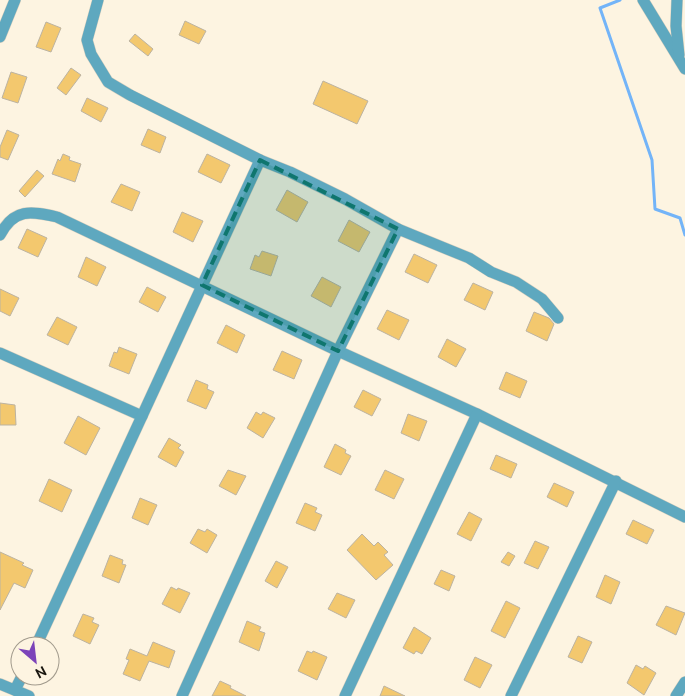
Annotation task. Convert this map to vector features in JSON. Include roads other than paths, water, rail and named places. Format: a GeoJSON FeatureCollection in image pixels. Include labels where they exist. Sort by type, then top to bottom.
{"type":"FeatureCollection","features":[{"type":"Feature","properties":{"kind":"street"},"geometry":{"type":"LineString","coordinates":[[0,37],[15,0]]}},
{"type":"Feature","properties":{"kind":"street"},"geometry":{"type":"LineString","coordinates":[[98,0],[87,40],[95,62],[108,82],[130,95],[260,160],[328,191],[398,229],[469,258],[491,272],[523,285],[542,299],[558,318]]}},
{"type":"Feature","properties":{"kind":"street"},"geometry":{"type":"LineString","coordinates":[[643,0],[683,65]]}},
{"type":"Feature","properties":{"kind":"street"},"geometry":{"type":"LineString","coordinates":[[677,0],[676,26],[683,65]]}},
{"type":"Feature","properties":{"kind":"street"},"geometry":{"type":"LineString","coordinates":[[41,636],[260,160]]}},
{"type":"Feature","properties":{"kind":"street"},"geometry":{"type":"LineString","coordinates":[[0,236],[11,220],[21,214],[33,212],[57,217],[202,284],[338,351],[477,414],[616,481],[685,517]]}},
{"type":"Feature","properties":{"kind":"street"},"geometry":{"type":"LineString","coordinates":[[182,696],[338,351],[398,229]]}},
{"type":"Feature","properties":{"kind":"street"},"geometry":{"type":"LineString","coordinates":[[0,353],[142,416]]}},
{"type":"Feature","properties":{"kind":"street"},"geometry":{"type":"LineString","coordinates":[[345,696],[477,414]]}},
{"type":"Feature","properties":{"kind":"street"},"geometry":{"type":"LineString","coordinates":[[511,696],[616,481]]}},
{"type":"Feature","properties":{"kind":"street"},"geometry":{"type":"LineString","coordinates":[[676,696],[685,682]]}},
{"type":"Feature","properties":{"kind":"street"},"geometry":{"type":"LineString","coordinates":[[0,684],[29,696]]}},
{"type":"Feature","properties":{"kind":"street"},"geometry":{"type":"LineString","coordinates":[[15,690],[17,686]]}},
{"type":"Feature","properties":{"kind":"waterway"},"geometry":{"type":"LineString","coordinates":[[620,0],[600,8],[652,160],[655,209],[680,218],[685,235]]}}]}
